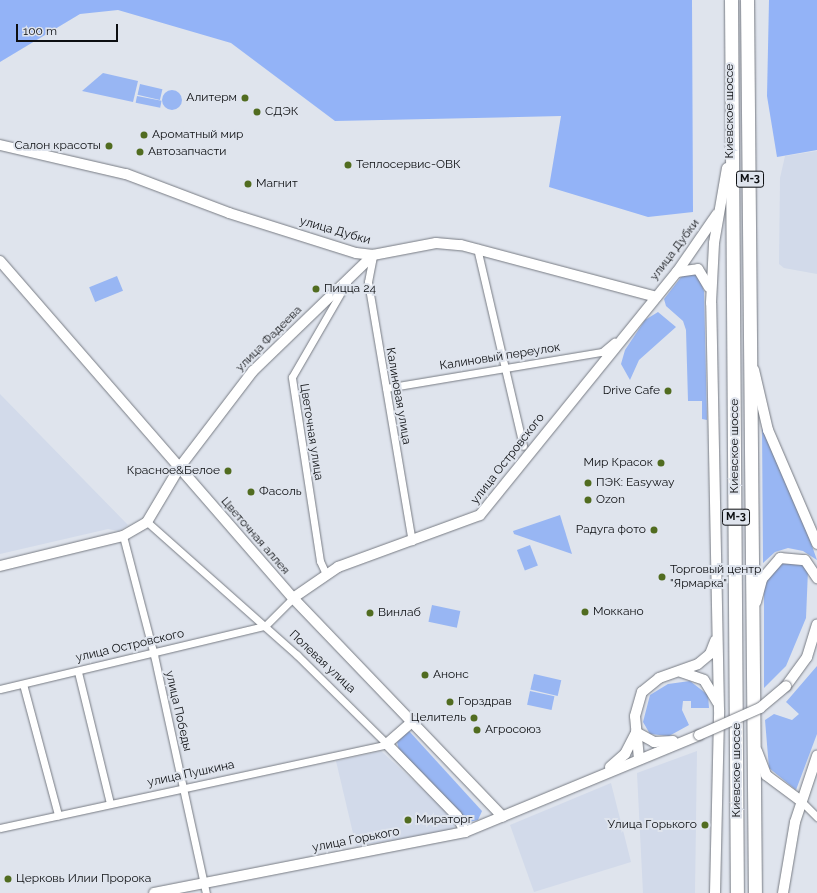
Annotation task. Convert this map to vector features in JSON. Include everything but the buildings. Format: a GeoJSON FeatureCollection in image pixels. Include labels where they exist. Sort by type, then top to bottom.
{"type":"FeatureCollection","features":[{"type":"Feature","properties":{"kind":"highway","name":"Киевское шоссе"},"geometry":{"type":"LineString","coordinates":[[731,0],[729,140],[737,893]]}},
{"type":"Feature","properties":{"kind":"highway","name":"Киевское шоссе"},"geometry":{"type":"LineString","coordinates":[[747,0],[754,618],[754,893]]}},
{"type":"Feature","properties":{"kind":"street"},"geometry":{"type":"LineString","coordinates":[[715,893],[719,710],[716,637],[711,303],[714,243],[720,211],[729,140]]}},
{"type":"Feature","properties":{"kind":"street","name":"улица Дубки"},"geometry":{"type":"LineString","coordinates":[[0,145],[126,174],[229,213],[373,256],[436,243],[477,248],[656,297],[677,272],[720,211]]}},
{"type":"Feature","properties":{"kind":"street"},"geometry":{"type":"LineString","coordinates":[[477,248],[506,366],[523,446]]}},
{"type":"Feature","properties":{"kind":"street","name":"улица Фадеева"},"geometry":{"type":"LineString","coordinates":[[147,522],[179,468],[253,372],[348,282],[373,256]]}},
{"type":"Feature","properties":{"kind":"street","name":"Калиновая улица"},"geometry":{"type":"LineString","coordinates":[[373,256],[368,282],[412,541]]}},
{"type":"Feature","properties":{"kind":"street","name":"Цветочная аллея"},"geometry":{"type":"LineString","coordinates":[[0,261],[293,598],[413,721],[503,817]]}},
{"type":"Feature","properties":{"kind":"street"},"geometry":{"type":"LineString","coordinates":[[677,272],[688,268],[701,271],[707,279],[711,303]]}},
{"type":"Feature","properties":{"kind":"street","name":"Цветочная улица"},"geometry":{"type":"LineString","coordinates":[[326,574],[320,561],[292,377],[348,282]]}},
{"type":"Feature","properties":{"kind":"street","name":"улица Островского"},"geometry":{"type":"LineString","coordinates":[[293,598],[326,574],[480,516],[656,297]]}},
{"type":"Feature","properties":{"kind":"street","name":"Калиновый переулок"},"geometry":{"type":"LineString","coordinates":[[386,388],[506,366],[602,352],[614,342]]}},
{"type":"Feature","properties":{"kind":"street"},"geometry":{"type":"LineString","coordinates":[[751,357],[768,430],[805,512],[817,544]]}},
{"type":"Feature","properties":{"kind":"street"},"geometry":{"type":"LineString","coordinates":[[805,512],[817,528]]}},
{"type":"Feature","properties":{"kind":"street"},"geometry":{"type":"LineString","coordinates":[[0,566],[123,536],[147,522]]}},
{"type":"Feature","properties":{"kind":"street","name":"Полевая улица"},"geometry":{"type":"LineString","coordinates":[[147,522],[265,626],[387,744],[457,816],[465,832]]}},
{"type":"Feature","properties":{"kind":"street","name":"улица Победы"},"geometry":{"type":"LineString","coordinates":[[123,536],[154,655],[184,786],[205,888]]}},
{"type":"Feature","properties":{"kind":"street"},"geometry":{"type":"LineString","coordinates":[[754,618],[762,579],[776,560],[790,556],[805,560],[817,578]]}},
{"type":"Feature","properties":{"kind":"street"},"geometry":{"type":"LineString","coordinates":[[265,626],[293,598]]}},
{"type":"Feature","properties":{"kind":"street"},"geometry":{"type":"LineString","coordinates":[[807,657],[817,625]]}},
{"type":"Feature","properties":{"kind":"street","name":"улица Островского"},"geometry":{"type":"LineString","coordinates":[[0,689],[154,655],[265,626]]}},
{"type":"Feature","properties":{"kind":"street"},"geometry":{"type":"LineString","coordinates":[[639,759],[636,732],[636,708],[644,689],[659,678],[681,672],[705,660],[716,637]]}},
{"type":"Feature","properties":{"kind":"street"},"geometry":{"type":"LineString","coordinates":[[601,774],[699,735],[760,708],[786,686],[817,646]]}},
{"type":"Feature","properties":{"kind":"street"},"geometry":{"type":"LineString","coordinates":[[78,672],[110,803]]}},
{"type":"Feature","properties":{"kind":"street"},"geometry":{"type":"LineString","coordinates":[[681,672],[707,683],[719,710]]}},
{"type":"Feature","properties":{"kind":"street"},"geometry":{"type":"LineString","coordinates":[[23,684],[58,815]]}},
{"type":"Feature","properties":{"kind":"street"},"geometry":{"type":"LineString","coordinates":[[387,744],[413,721]]}},
{"type":"Feature","properties":{"kind":"street"},"geometry":{"type":"LineString","coordinates":[[636,732],[658,743],[699,735]]}},
{"type":"Feature","properties":{"kind":"street"},"geometry":{"type":"LineString","coordinates":[[601,774],[622,758],[636,732]]}},
{"type":"Feature","properties":{"kind":"street"},"geometry":{"type":"LineString","coordinates":[[754,740],[766,775],[801,801],[817,817]]}},
{"type":"Feature","properties":{"kind":"street","name":"улица Пушкина"},"geometry":{"type":"LineString","coordinates":[[0,828],[184,786],[387,744]]}},
{"type":"Feature","properties":{"kind":"street"},"geometry":{"type":"LineString","coordinates":[[783,893],[801,801],[817,756]]}},
{"type":"Feature","properties":{"kind":"street","name":"улица Горького"},"geometry":{"type":"LineString","coordinates":[[154,893],[205,888],[465,832],[601,774]]}},
{"type":"Feature","properties":{"kind":"shaded area"},"geometry":{"type":"Polygon","coordinates":[[[0,0],[692,0],[693,212],[648,217],[549,187],[561,116],[335,121],[231,43],[118,10],[80,14],[0,62],[0,0]]]}},
{"type":"Feature","properties":{"kind":"shaded area"},"geometry":{"type":"Polygon","coordinates":[[[769,0],[817,0],[817,150],[777,157],[767,96],[769,0]]]}},
{"type":"Feature","properties":{"kind":"shaded area"},"geometry":{"type":"Polygon","coordinates":[[[103,73],[138,81],[133,102],[82,91],[103,73]]]}},
{"type":"Feature","properties":{"kind":"shaded area"},"geometry":{"type":"Polygon","coordinates":[[[140,84],[162,89],[160,100],[138,95],[140,84]]]}},
{"type":"Feature","properties":{"kind":"shaded area"},"geometry":{"type":"Polygon","coordinates":[[[172,90],[179,93],[182,100],[179,107],[172,110],[165,107],[162,100],[165,93],[172,90]]]}},
{"type":"Feature","properties":{"kind":"shaded area"},"geometry":{"type":"Polygon","coordinates":[[[137,96],[162,101],[160,108],[136,103],[137,96]]]}},
{"type":"Feature","properties":{"kind":"shaded area"},"geometry":{"type":"Polygon","coordinates":[[[817,151],[817,274],[784,268],[779,264],[780,178],[785,156],[817,151]]]}},
{"type":"Feature","properties":{"kind":"shaded area"},"geometry":{"type":"Polygon","coordinates":[[[692,273],[698,276],[704,291],[707,420],[702,419],[702,401],[688,401],[686,330],[683,321],[666,306],[664,299],[682,276],[692,273]]]}},
{"type":"Feature","properties":{"kind":"shaded area"},"geometry":{"type":"Polygon","coordinates":[[[117,276],[123,291],[95,302],[89,287],[117,276]]]}},
{"type":"Feature","properties":{"kind":"shaded area"},"geometry":{"type":"Polygon","coordinates":[[[658,312],[676,327],[639,360],[630,380],[621,364],[625,350],[645,320],[658,312]]]}},
{"type":"Feature","properties":{"kind":"shaded area"},"geometry":{"type":"Polygon","coordinates":[[[0,394],[128,525],[119,531],[108,529],[0,554],[0,394]]]}},
{"type":"Feature","properties":{"kind":"shaded area"},"geometry":{"type":"Polygon","coordinates":[[[762,427],[807,532],[817,560],[803,551],[788,548],[775,552],[763,563],[762,427]]]}},
{"type":"Feature","properties":{"kind":"shaded area"},"geometry":{"type":"Polygon","coordinates":[[[560,515],[572,554],[514,534],[513,531],[560,515]]]}},
{"type":"Feature","properties":{"kind":"shaded area"},"geometry":{"type":"Polygon","coordinates":[[[530,545],[538,566],[525,571],[517,550],[530,545]]]}},
{"type":"Feature","properties":{"kind":"shaded area"},"geometry":{"type":"Polygon","coordinates":[[[782,561],[802,564],[808,570],[806,618],[786,666],[764,688],[764,589],[766,581],[782,561]]]}},
{"type":"Feature","properties":{"kind":"shaded area"},"geometry":{"type":"Polygon","coordinates":[[[432,605],[460,611],[457,628],[428,622],[432,605]]]}},
{"type":"Feature","properties":{"kind":"shaded area"},"geometry":{"type":"Polygon","coordinates":[[[817,666],[817,734],[796,790],[769,768],[765,720],[774,714],[792,720],[799,714],[786,702],[817,666]]]}},
{"type":"Feature","properties":{"kind":"shaded area"},"geometry":{"type":"Polygon","coordinates":[[[534,674],[561,680],[558,696],[530,690],[534,674]]]}},
{"type":"Feature","properties":{"kind":"shaded area"},"geometry":{"type":"Polygon","coordinates":[[[690,681],[708,695],[709,708],[691,708],[691,701],[683,701],[682,710],[689,725],[669,736],[650,734],[643,722],[650,695],[668,684],[690,681]]]}},
{"type":"Feature","properties":{"kind":"shaded area"},"geometry":{"type":"Polygon","coordinates":[[[530,691],[554,696],[552,710],[527,705],[530,691]]]}},
{"type":"Feature","properties":{"kind":"shaded area"},"geometry":{"type":"Polygon","coordinates":[[[409,731],[482,811],[478,820],[469,822],[399,750],[397,742],[409,731]]]}},
{"type":"Feature","properties":{"kind":"shaded area"},"geometry":{"type":"Polygon","coordinates":[[[381,751],[443,808],[455,826],[451,831],[356,846],[336,761],[381,751]]]}},
{"type":"Feature","properties":{"kind":"shaded area"},"geometry":{"type":"Polygon","coordinates":[[[697,751],[695,893],[643,893],[637,773],[697,751]]]}},
{"type":"Feature","properties":{"kind":"shaded area"},"geometry":{"type":"Polygon","coordinates":[[[611,783],[631,862],[534,892],[510,825],[611,783]]]}},
{"type":"Feature","properties":{"kind":"place","name":"Алитерм"},"geometry":{"type":"Point","coordinates":[245,98]}},
{"type":"Feature","properties":{"kind":"place","name":"СДЭК"},"geometry":{"type":"Point","coordinates":[257,112]}},
{"type":"Feature","properties":{"kind":"place","name":"Ароматный мир"},"geometry":{"type":"Point","coordinates":[144,135]}},
{"type":"Feature","properties":{"kind":"place","name":"Салон красоты"},"geometry":{"type":"Point","coordinates":[109,146]}},
{"type":"Feature","properties":{"kind":"place","name":"Автозапчасти"},"geometry":{"type":"Point","coordinates":[140,152]}},
{"type":"Feature","properties":{"kind":"place","name":"Теплосервис-ОВК"},"geometry":{"type":"Point","coordinates":[348,165]}},
{"type":"Feature","properties":{"kind":"place","name":"Магнит"},"geometry":{"type":"Point","coordinates":[248,184]}},
{"type":"Feature","properties":{"kind":"place","name":"Пицца 24"},"geometry":{"type":"Point","coordinates":[316,289]}},
{"type":"Feature","properties":{"kind":"place","name":"Drive Cafe"},"geometry":{"type":"Point","coordinates":[668,391]}},
{"type":"Feature","properties":{"kind":"place","name":"Мир Красок"},"geometry":{"type":"Point","coordinates":[661,463]}},
{"type":"Feature","properties":{"kind":"place","name":"Красное&Белое"},"geometry":{"type":"Point","coordinates":[228,471]}},
{"type":"Feature","properties":{"kind":"place","name":"ПЭК: Easyway"},"geometry":{"type":"Point","coordinates":[588,483]}},
{"type":"Feature","properties":{"kind":"place","name":"Фасоль"},"geometry":{"type":"Point","coordinates":[251,492]}},
{"type":"Feature","properties":{"kind":"place","name":"Ozon"},"geometry":{"type":"Point","coordinates":[588,500]}},
{"type":"Feature","properties":{"kind":"place","name":"Радуга фото"},"geometry":{"type":"Point","coordinates":[654,530]}},
{"type":"Feature","properties":{"kind":"place","name":"Торговый центр \"Ярмарка\""},"geometry":{"type":"Point","coordinates":[662,577]}},
{"type":"Feature","properties":{"kind":"place","name":"Моккано"},"geometry":{"type":"Point","coordinates":[585,612]}},
{"type":"Feature","properties":{"kind":"place","name":"Винлаб"},"geometry":{"type":"Point","coordinates":[370,613]}},
{"type":"Feature","properties":{"kind":"place","name":"Анонс"},"geometry":{"type":"Point","coordinates":[425,675]}},
{"type":"Feature","properties":{"kind":"place","name":"Горздрав"},"geometry":{"type":"Point","coordinates":[450,702]}},
{"type":"Feature","properties":{"kind":"place","name":"Целитель"},"geometry":{"type":"Point","coordinates":[474,718]}},
{"type":"Feature","properties":{"kind":"place","name":"Агросоюз"},"geometry":{"type":"Point","coordinates":[477,730]}},
{"type":"Feature","properties":{"kind":"place","name":"Мираторг"},"geometry":{"type":"Point","coordinates":[408,820]}},
{"type":"Feature","properties":{"kind":"place","name":"Улица Горького"},"geometry":{"type":"Point","coordinates":[705,825]}},
{"type":"Feature","properties":{"kind":"place","name":"Церковь Илии Пророка"},"geometry":{"type":"Point","coordinates":[8,879]}}]}
